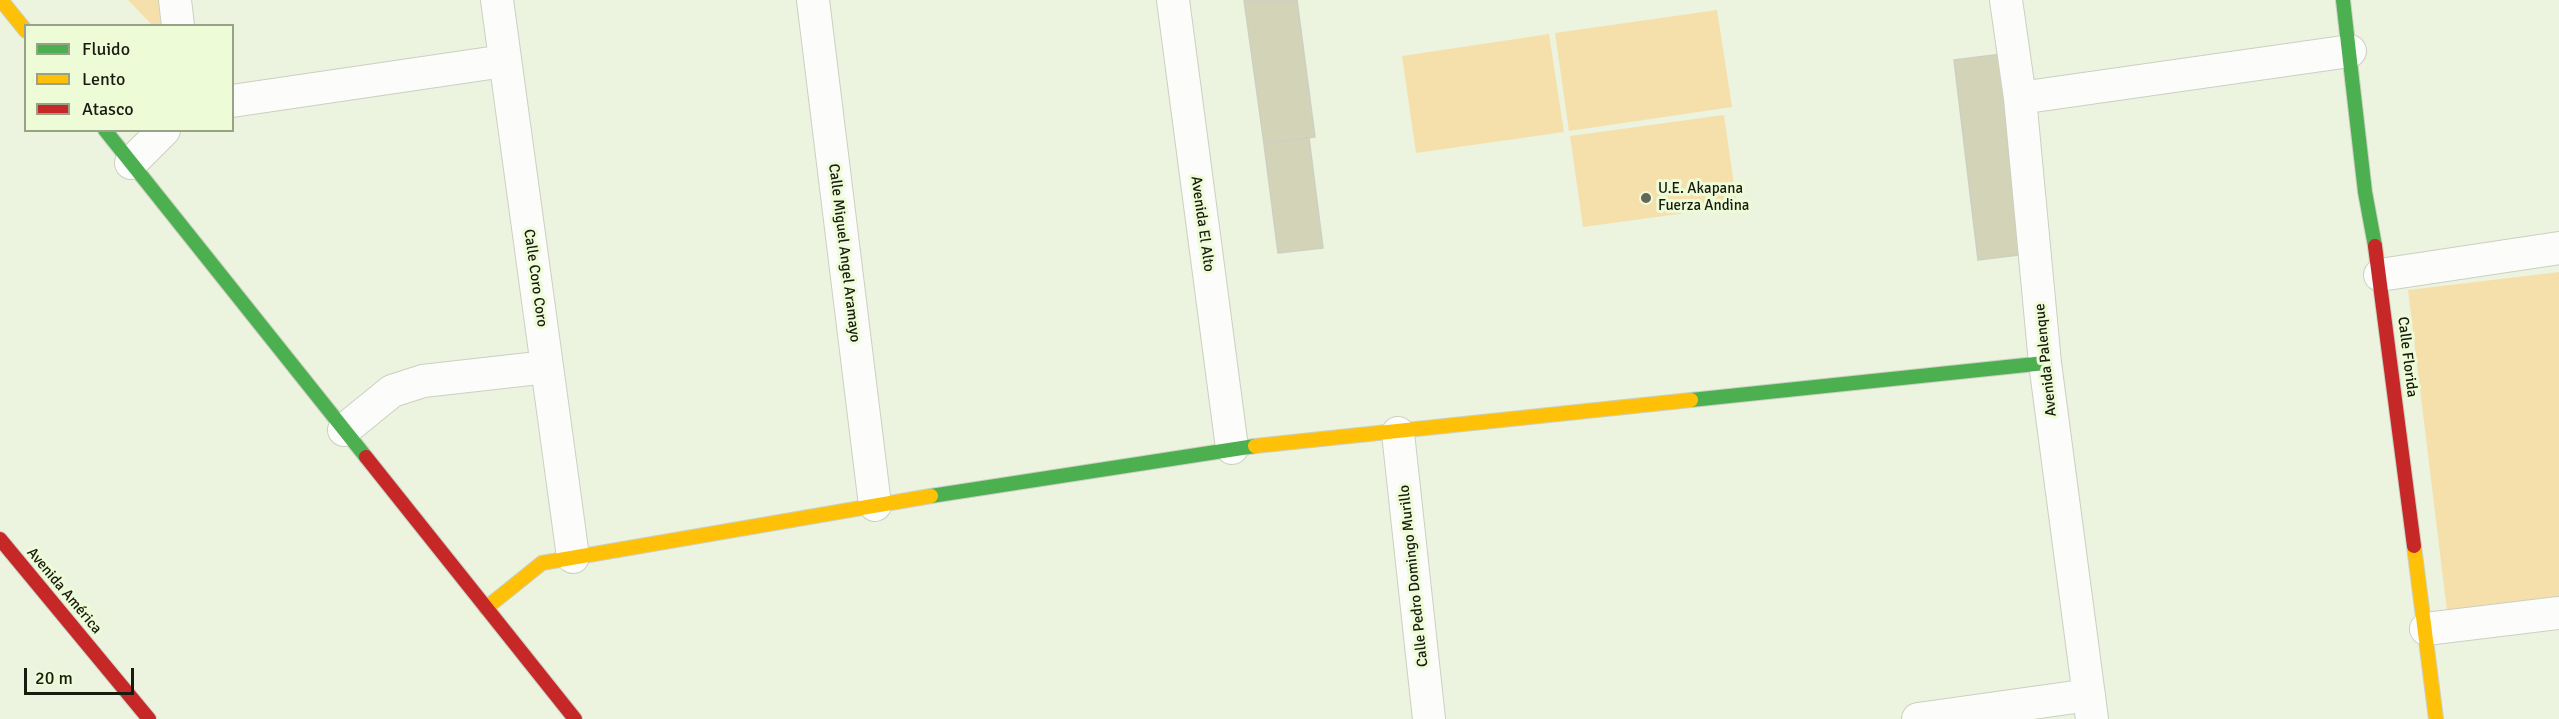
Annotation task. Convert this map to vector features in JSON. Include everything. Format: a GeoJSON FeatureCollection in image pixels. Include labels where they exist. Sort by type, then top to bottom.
{"type":"FeatureCollection","features":[{"type":"Feature","properties":{"kind":"street"},"geometry":{"type":"LineString","coordinates":[[1,0],[24,29]]}},
{"type":"Feature","properties":{"kind":"street"},"geometry":{"type":"LineString","coordinates":[[175,0],[178,24]]}},
{"type":"Feature","properties":{"kind":"street","name":"Calle Coro Coro"},"geometry":{"type":"LineString","coordinates":[[497,0],[573,557]]}},
{"type":"Feature","properties":{"kind":"street","name":"Calle Miguel Angel Aramayo"},"geometry":{"type":"LineString","coordinates":[[813,0],[875,505]]}},
{"type":"Feature","properties":{"kind":"street","name":"Avenida El Alto"},"geometry":{"type":"LineString","coordinates":[[1173,0],[1232,448]]}},
{"type":"Feature","properties":{"kind":"street","name":"Avenida Palenque"},"geometry":{"type":"LineString","coordinates":[[2006,0],[2020,98],[2045,363],[2091,707]]}},
{"type":"Feature","properties":{"kind":"street","name":"Calle Florida"},"geometry":{"type":"LineString","coordinates":[[2343,0],[2364,192],[2380,275],[2436,719]]}},
{"type":"Feature","properties":{"kind":"street"},"geometry":{"type":"LineString","coordinates":[[2020,98],[2350,51]]}},
{"type":"Feature","properties":{"kind":"street"},"geometry":{"type":"LineString","coordinates":[[234,101],[504,61]]}},
{"type":"Feature","properties":{"kind":"street"},"geometry":{"type":"LineString","coordinates":[[107,132],[574,719]]}},
{"type":"Feature","properties":{"kind":"street"},"geometry":{"type":"LineString","coordinates":[[131,163],[162,132]]}},
{"type":"Feature","properties":{"kind":"street"},"geometry":{"type":"LineString","coordinates":[[2380,275],[2559,248]]}},
{"type":"Feature","properties":{"kind":"street"},"geometry":{"type":"LineString","coordinates":[[486,608],[542,562],[875,505],[1232,448],[1398,433],[2045,363]]}},
{"type":"Feature","properties":{"kind":"street"},"geometry":{"type":"LineString","coordinates":[[344,430],[392,391],[423,381],[547,367]]}},
{"type":"Feature","properties":{"kind":"street","name":"Calle Pedro Domingo Murillo"},"geometry":{"type":"LineString","coordinates":[[1398,433],[1430,719]]}},
{"type":"Feature","properties":{"kind":"street","name":"Avenida América"},"geometry":{"type":"LineString","coordinates":[[0,539],[149,719]]}},
{"type":"Feature","properties":{"kind":"street"},"geometry":{"type":"LineString","coordinates":[[2426,629],[2559,613]]}},
{"type":"Feature","properties":{"kind":"street"},"geometry":{"type":"LineString","coordinates":[[1918,719],[2091,707]]}},
{"type":"Feature","properties":{"kind":"shaded area"},"geometry":{"type":"Polygon","coordinates":[[[128,0],[162,0],[164,13],[161,24],[151,24],[128,0]]]}},
{"type":"Feature","properties":{"kind":"shaded area"},"geometry":{"type":"Polygon","coordinates":[[[1717,10],[1732,107],[1569,131],[1555,33],[1717,10]]]}},
{"type":"Feature","properties":{"kind":"shaded area"},"geometry":{"type":"Polygon","coordinates":[[[1549,34],[1564,132],[1416,153],[1402,56],[1549,34]]]}},
{"type":"Feature","properties":{"kind":"shaded area"},"geometry":{"type":"Polygon","coordinates":[[[1724,115],[1737,206],[1583,227],[1570,136],[1724,115]]]}},
{"type":"Feature","properties":{"kind":"shaded area"},"geometry":{"type":"Polygon","coordinates":[[[2559,272],[2559,598],[2447,611],[2408,290],[2559,272]]]}},
{"type":"Feature","properties":{"kind":"building"},"geometry":{"type":"Polygon","coordinates":[[[1244,0],[1297,0],[1315,137],[1264,144],[1244,0]]]}},
{"type":"Feature","properties":{"kind":"building"},"geometry":{"type":"Polygon","coordinates":[[[2002,54],[2027,254],[1978,260],[1954,60],[2002,54]]]}},
{"type":"Feature","properties":{"kind":"building"},"geometry":{"type":"Polygon","coordinates":[[[1309,138],[1323,248],[1278,253],[1264,144],[1309,138]]]}},
{"type":"Feature","properties":{"kind":"traffic: fast"},"geometry":{"type":"LineString","coordinates":[[2343,0],[2365,192],[2375,246]]}},
{"type":"Feature","properties":{"kind":"traffic: fast"},"geometry":{"type":"LineString","coordinates":[[107,132],[366,457]]}},
{"type":"Feature","properties":{"kind":"traffic: fast"},"geometry":{"type":"LineString","coordinates":[[1691,400],[2045,363]]}},
{"type":"Feature","properties":{"kind":"traffic: fast"},"geometry":{"type":"LineString","coordinates":[[931,496],[1255,446]]}},
{"type":"Feature","properties":{"kind":"traffic: slow"},"geometry":{"type":"LineString","coordinates":[[1,0],[24,29]]}},
{"type":"Feature","properties":{"kind":"traffic: slow"},"geometry":{"type":"LineString","coordinates":[[1255,446],[1691,400]]}},
{"type":"Feature","properties":{"kind":"traffic: slow"},"geometry":{"type":"LineString","coordinates":[[486,608],[542,563],[931,496]]}},
{"type":"Feature","properties":{"kind":"traffic: slow"},"geometry":{"type":"LineString","coordinates":[[2414,546],[2436,719]]}},
{"type":"Feature","properties":{"kind":"traffic: jam"},"geometry":{"type":"LineString","coordinates":[[2375,246],[2414,546]]}},
{"type":"Feature","properties":{"kind":"traffic: jam"},"geometry":{"type":"LineString","coordinates":[[366,457],[575,719]]}},
{"type":"Feature","properties":{"kind":"traffic: jam"},"geometry":{"type":"LineString","coordinates":[[0,539],[149,719]]}},
{"type":"Feature","properties":{"kind":"place","name":"U.E. Akapana Fuerza Andina"},"geometry":{"type":"Point","coordinates":[1646,198]}}]}
